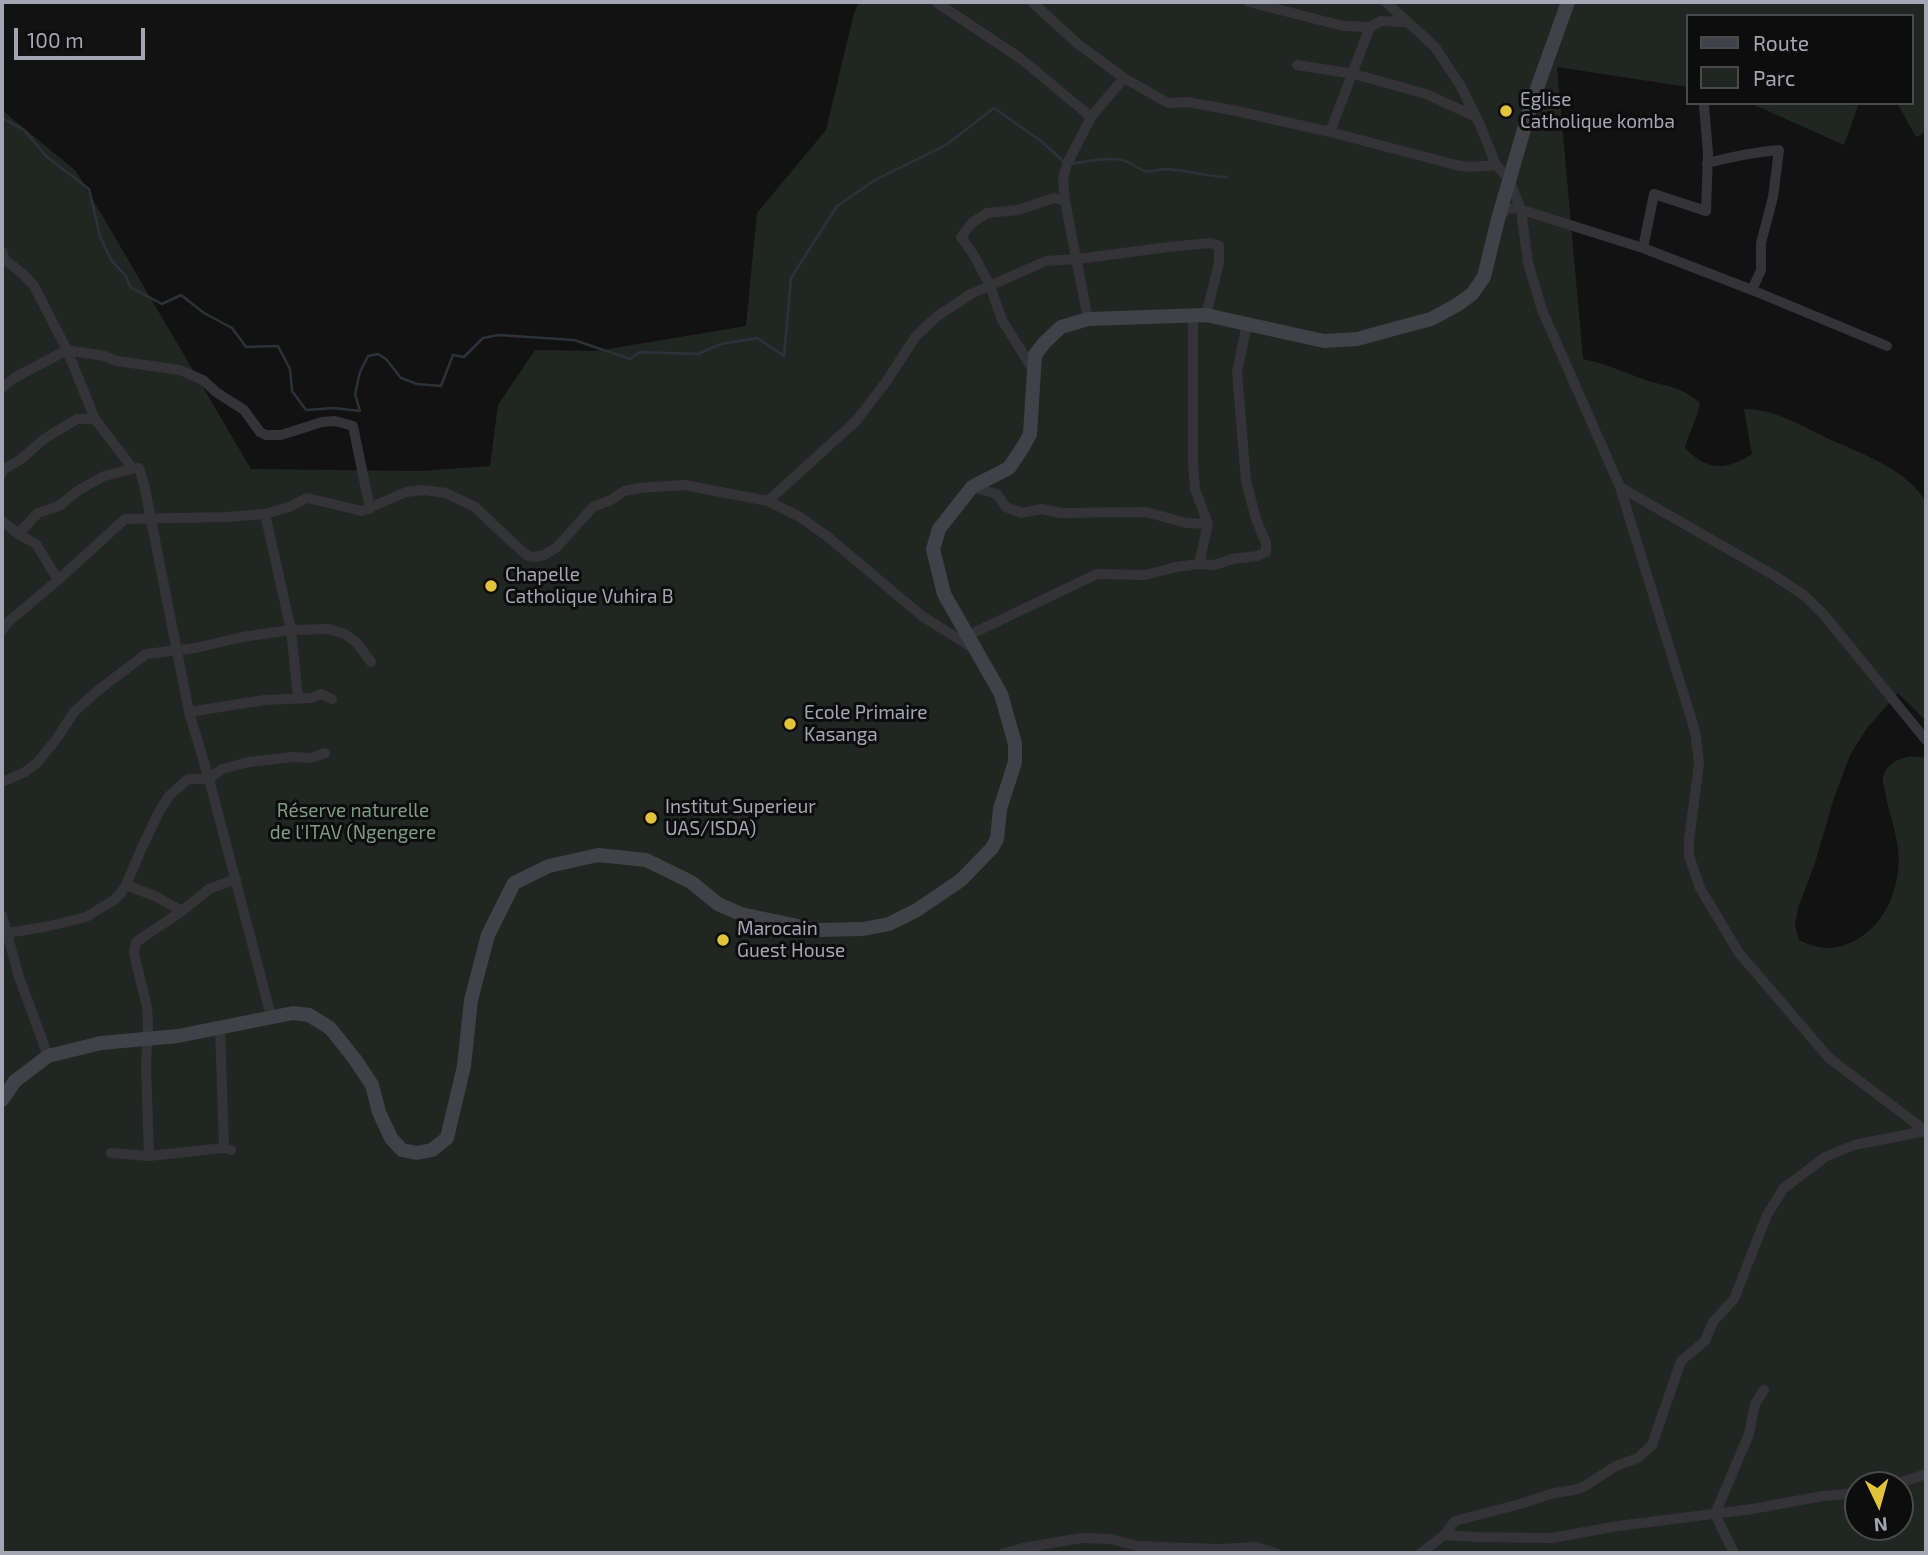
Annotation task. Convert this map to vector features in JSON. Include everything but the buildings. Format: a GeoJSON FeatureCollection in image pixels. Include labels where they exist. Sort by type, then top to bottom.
{"type":"FeatureCollection","features":[{"type":"Feature","properties":{"kind":"street"},"geometry":{"type":"LineString","coordinates":[[936,2],[1020,58],[1091,117]]}},
{"type":"Feature","properties":{"kind":"street"},"geometry":{"type":"LineString","coordinates":[[1032,2],[1078,44],[1124,78],[1168,103],[1187,102],[1225,108],[1456,165],[1496,165]]}},
{"type":"Feature","properties":{"kind":"street"},"geometry":{"type":"LineString","coordinates":[[1249,2],[1343,26],[1370,27],[1381,21],[1406,22]]}},
{"type":"Feature","properties":{"kind":"street"},"geometry":{"type":"LineString","coordinates":[[1386,2],[1435,47],[1460,85],[1496,165],[1509,179],[1521,210],[1528,264],[1542,310],[1620,486],[1697,739],[1699,764],[1689,856],[1700,888],[1739,953],[1829,1058],[1925,1131]]}},
{"type":"Feature","properties":{"kind":"street"},"geometry":{"type":"LineString","coordinates":[[2,1100],[16,1081],[48,1056],[101,1043],[220,1028],[271,1016],[309,1014],[330,1028],[354,1058],[372,1085],[379,1112],[391,1138],[401,1150],[417,1153],[432,1150],[447,1138],[464,1066],[471,1000],[488,935],[514,883],[549,866],[597,855],[646,860],[691,882],[718,904],[741,914],[817,930],[863,929],[890,924],[917,910],[961,880],[992,848],[997,839],[1000,809],[1015,762],[1014,744],[1001,694],[944,594],[933,549],[939,529],[972,487],[1009,468],[1030,434],[1035,355],[1061,327],[1088,319],[1200,316],[1324,341],[1357,339],[1431,318],[1457,305],[1472,294],[1483,277],[1531,105],[1568,2]]}},
{"type":"Feature","properties":{"kind":"street"},"geometry":{"type":"LineString","coordinates":[[1330,132],[1370,27]]}},
{"type":"Feature","properties":{"kind":"street"},"geometry":{"type":"LineString","coordinates":[[1297,65],[1354,74],[1426,94],[1474,116]]}},
{"type":"Feature","properties":{"kind":"street"},"geometry":{"type":"LineString","coordinates":[[1088,319],[1063,178],[1067,164],[1091,117],[1124,78]]}},
{"type":"Feature","properties":{"kind":"street"},"geometry":{"type":"LineString","coordinates":[[1643,248],[1654,194],[1706,211],[1704,107]]}},
{"type":"Feature","properties":{"kind":"street"},"geometry":{"type":"LineString","coordinates":[[1707,163],[1750,153],[1779,150],[1773,197],[1761,243],[1761,270],[1752,290]]}},
{"type":"Feature","properties":{"kind":"street"},"geometry":{"type":"LineString","coordinates":[[1035,373],[1002,320],[990,285],[961,237],[972,223],[987,213],[1018,210],[1054,198],[1065,201]]}},
{"type":"Feature","properties":{"kind":"street"},"geometry":{"type":"LineString","coordinates":[[1498,219],[1510,208],[1577,226],[1752,290],[1887,346]]}},
{"type":"Feature","properties":{"kind":"street"},"geometry":{"type":"LineString","coordinates":[[768,501],[856,421],[916,336],[936,317],[957,303],[990,285],[1046,261],[1211,243],[1219,246],[1219,263],[1200,316],[1194,342],[1192,424],[1195,489],[1208,524],[1199,564]]}},
{"type":"Feature","properties":{"kind":"street"},"geometry":{"type":"LineString","coordinates":[[2,251],[5,260],[33,286],[67,350],[95,419],[133,469]]}},
{"type":"Feature","properties":{"kind":"street"},"geometry":{"type":"LineString","coordinates":[[967,636],[1097,574],[1145,575],[1176,567],[1215,565],[1266,552],[1266,543],[1256,519],[1246,481],[1237,372],[1247,324]]}},
{"type":"Feature","properties":{"kind":"street"},"geometry":{"type":"LineString","coordinates":[[2,388],[14,378],[67,350],[117,361],[180,370],[203,380],[244,410],[260,432],[266,435],[281,435],[322,422],[335,421],[353,426],[370,509]]}},
{"type":"Feature","properties":{"kind":"street"},"geometry":{"type":"LineString","coordinates":[[2,473],[44,439],[77,419],[95,419]]}},
{"type":"Feature","properties":{"kind":"street"},"geometry":{"type":"LineString","coordinates":[[18,534],[38,513],[59,506],[79,490],[104,476],[139,468],[189,712],[271,1016]]}},
{"type":"Feature","properties":{"kind":"street"},"geometry":{"type":"LineString","coordinates":[[2,630],[125,519],[265,514],[307,498],[362,511],[406,492],[423,490],[446,493],[475,507],[528,556],[534,557],[544,555],[555,548],[593,507],[624,491],[684,485],[768,501],[800,517],[828,537],[922,616],[976,650]]}},
{"type":"Feature","properties":{"kind":"street"},"geometry":{"type":"LineString","coordinates":[[1620,486],[1805,596],[1825,616],[1926,740]]}},
{"type":"Feature","properties":{"kind":"street"},"geometry":{"type":"LineString","coordinates":[[972,487],[997,494],[1006,506],[1021,513],[1042,509],[1061,513],[1146,512],[1185,523],[1208,524]]}},
{"type":"Feature","properties":{"kind":"street"},"geometry":{"type":"LineString","coordinates":[[265,514],[291,630],[298,698]]}},
{"type":"Feature","properties":{"kind":"street"},"geometry":{"type":"LineString","coordinates":[[2,520],[18,534],[36,544],[58,580]]}},
{"type":"Feature","properties":{"kind":"street"},"geometry":{"type":"LineString","coordinates":[[2,782],[25,772],[38,762],[74,712],[146,654],[291,630],[329,629],[345,634],[356,642],[371,663]]}},
{"type":"Feature","properties":{"kind":"street"},"geometry":{"type":"LineString","coordinates":[[189,712],[264,700],[311,698],[321,694],[332,699]]}},
{"type":"Feature","properties":{"kind":"street"},"geometry":{"type":"LineString","coordinates":[[4,934],[86,917],[114,900],[126,885],[160,810],[169,796],[188,779],[209,779],[222,769],[249,762],[293,757],[311,758],[325,753]]}},
{"type":"Feature","properties":{"kind":"street"},"geometry":{"type":"LineString","coordinates":[[149,1156],[147,1007],[134,954],[136,942],[209,889],[236,879]]}},
{"type":"Feature","properties":{"kind":"street"},"geometry":{"type":"LineString","coordinates":[[126,885],[155,896],[182,911]]}},
{"type":"Feature","properties":{"kind":"street"},"geometry":{"type":"LineString","coordinates":[[2,915],[4,934],[48,1056]]}},
{"type":"Feature","properties":{"kind":"street"},"geometry":{"type":"LineString","coordinates":[[111,1153],[149,1156],[227,1149],[220,1028]]}},
{"type":"Feature","properties":{"kind":"street"},"geometry":{"type":"LineString","coordinates":[[1421,1553],[1444,1535],[1455,1521],[1586,1486],[1616,1466],[1638,1458],[1652,1445],[1681,1362],[1705,1341],[1713,1322],[1734,1299],[1767,1216],[1783,1189],[1825,1157],[1854,1145],[1925,1131]]}},
{"type":"Feature","properties":{"kind":"street"},"geometry":{"type":"LineString","coordinates":[[1734,1553],[1715,1514],[1749,1434],[1755,1404],[1764,1390]]}},
{"type":"Feature","properties":{"kind":"street"},"geometry":{"type":"LineString","coordinates":[[1444,1535],[1552,1538],[1844,1494]]}},
{"type":"Feature","properties":{"kind":"street"},"geometry":{"type":"LineString","coordinates":[[1004,1553],[1081,1538],[1111,1539],[1137,1546],[1219,1549],[1256,1547],[1276,1553]]}},
{"type":"Feature","properties":{"kind":"green space","name":"Réserve naturelle de l'ITAV (Ngengere"},"geometry":{"type":"Polygon","coordinates":[[[859,2],[1926,2],[1926,132],[1916,137],[1898,105],[1914,105],[1914,14],[1686,14],[1686,87],[1557,67],[1583,359],[1677,389],[1700,403],[1685,448],[1701,461],[1725,466],[1752,454],[1744,409],[1766,412],[1788,419],[1884,464],[1909,481],[1926,503],[1926,721],[1898,693],[1867,728],[1850,755],[1833,801],[1815,863],[1798,908],[1795,925],[1799,940],[1828,948],[1856,940],[1877,922],[1885,911],[1896,884],[1899,856],[1883,778],[1889,766],[1900,759],[1913,756],[1926,759],[1926,1553],[2,1553],[2,110],[76,171],[251,469],[421,471],[490,466],[498,405],[535,350],[596,351],[746,326],[757,213],[826,130],[859,2]]]}},
{"type":"Feature","properties":{"kind":"green space"},"geometry":{"type":"Polygon","coordinates":[[[1754,105],[1858,105],[1844,145],[1754,105]]]}},
{"type":"Feature","properties":{"kind":"waterway"},"geometry":{"type":"LineString","coordinates":[[784,356],[791,278],[837,206],[875,180],[946,145],[994,108],[1041,141],[1064,162]]}},
{"type":"Feature","properties":{"kind":"waterway"},"geometry":{"type":"LineString","coordinates":[[2,118],[24,130],[47,157],[89,189],[100,236],[111,260],[126,276],[130,287],[162,304],[181,295],[204,313],[232,328],[246,347],[278,346],[290,369],[292,391],[306,410],[334,408],[360,411],[355,394],[360,372],[368,356],[378,354],[386,359],[401,378],[417,384],[441,386],[453,355],[464,357],[483,338],[499,335],[574,340],[630,359],[640,352],[698,354],[721,344],[757,338],[784,356]]}},
{"type":"Feature","properties":{"kind":"waterway"},"geometry":{"type":"LineString","coordinates":[[1070,164],[1113,159],[1148,171],[1167,169],[1227,177]]}},
{"type":"Feature","properties":{"kind":"place","name":"Eglise Catholique komba"},"geometry":{"type":"Point","coordinates":[1506,111]}},
{"type":"Feature","properties":{"kind":"place","name":"Chapelle Catholique Vuhira B"},"geometry":{"type":"Point","coordinates":[491,586]}},
{"type":"Feature","properties":{"kind":"place","name":"Ecole Primaire Kasanga"},"geometry":{"type":"Point","coordinates":[790,724]}},
{"type":"Feature","properties":{"kind":"place","name":"Institut Superieur UAS/ISDA)"},"geometry":{"type":"Point","coordinates":[651,818]}},
{"type":"Feature","properties":{"kind":"place","name":"Marocain Guest House"},"geometry":{"type":"Point","coordinates":[723,940]}}]}
